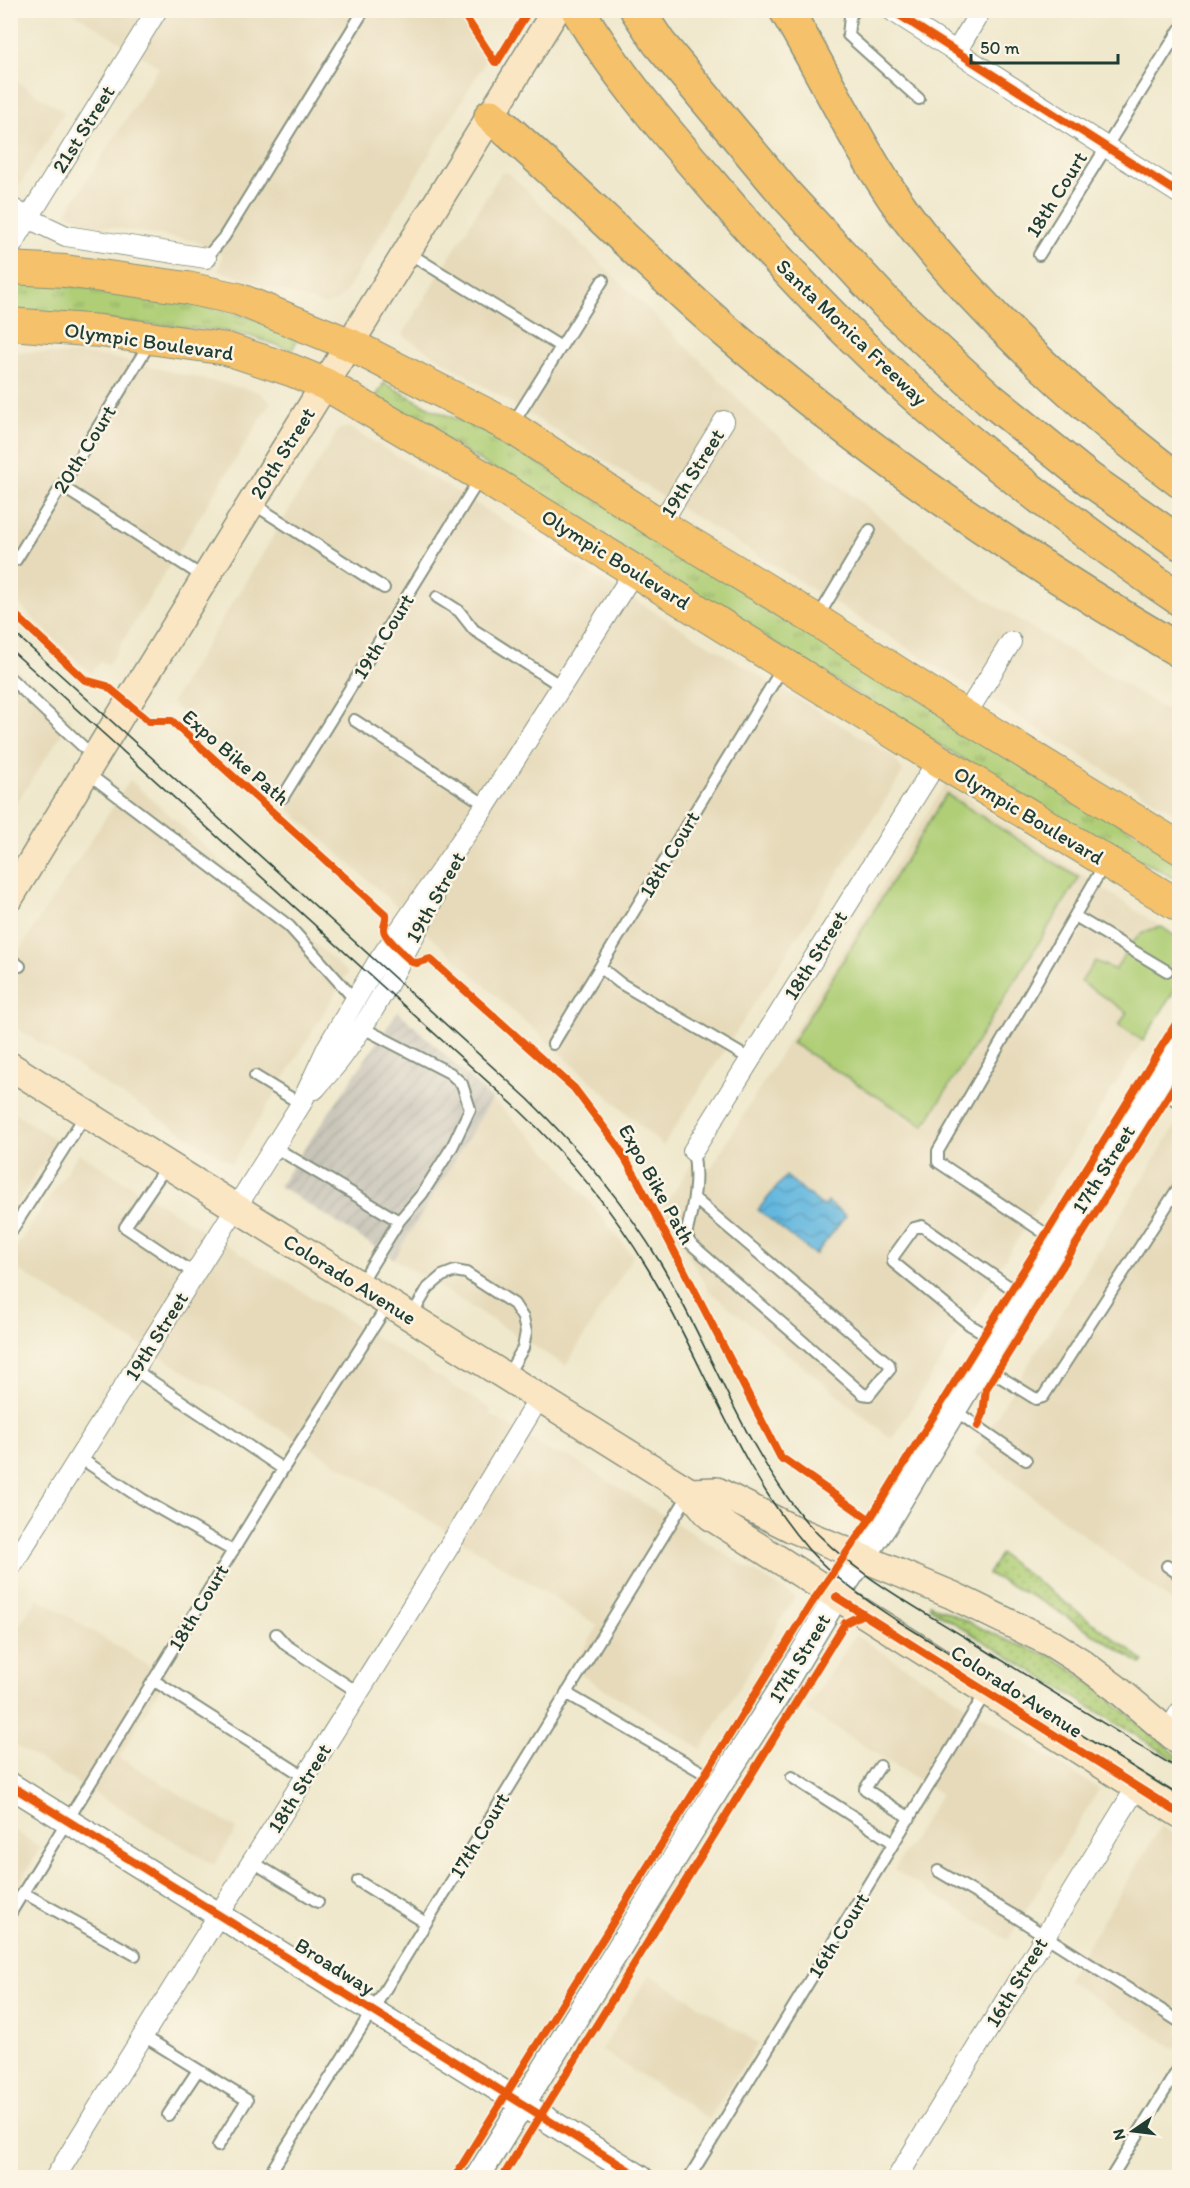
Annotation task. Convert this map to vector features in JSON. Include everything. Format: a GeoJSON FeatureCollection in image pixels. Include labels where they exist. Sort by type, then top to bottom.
{"type":"FeatureCollection","features":[{"type":"Feature","properties":{"kind":"highway","name":"Santa Monica Freeway"},"geometry":{"type":"LineString","coordinates":[[578,10],[656,120],[722,197],[786,269],[886,368],[981,452],[1136,570],[1179,599]]}},
{"type":"Feature","properties":{"kind":"highway"},"geometry":{"type":"LineString","coordinates":[[637,10],[659,43],[786,196],[887,304],[990,399],[1089,479],[1179,543]]}},
{"type":"Feature","properties":{"kind":"highway"},"geometry":{"type":"LineString","coordinates":[[786,10],[864,151],[903,212],[949,269],[1035,359],[1144,454],[1179,481]]}},
{"type":"Feature","properties":{"kind":"highway"},"geometry":{"type":"LineString","coordinates":[[491,116],[735,339],[853,433],[982,527],[1113,613],[1179,651]]}},
{"type":"Feature","properties":{"kind":"main road","name":"20th Street"},"geometry":{"type":"LineString","coordinates":[[10,897],[556,10]]}},
{"type":"Feature","properties":{"kind":"main road"},"geometry":{"type":"LineString","coordinates":[[10,268],[128,278],[237,299],[349,344],[510,428],[660,525],[1179,848]]}},
{"type":"Feature","properties":{"kind":"main road","name":"Olympic Boulevard"},"geometry":{"type":"LineString","coordinates":[[10,324],[100,331],[227,349],[325,384],[482,476],[938,760],[1179,906]]}},
{"type":"Feature","properties":{"kind":"main road","name":"Colorado Avenue"},"geometry":{"type":"LineString","coordinates":[[10,1066],[540,1396],[690,1492],[710,1516],[1179,1814]]}},
{"type":"Feature","properties":{"kind":"main road"},"geometry":{"type":"LineString","coordinates":[[690,1492],[717,1491],[791,1528],[864,1557],[989,1612],[1051,1643],[1176,1729]]}},
{"type":"Feature","properties":{"kind":"street","name":"21st Street"},"geometry":{"type":"LineString","coordinates":[[10,248],[158,10]]}},
{"type":"Feature","properties":{"kind":"street"},"geometry":{"type":"LineString","coordinates":[[891,10],[1179,194]]}},
{"type":"Feature","properties":{"kind":"street"},"geometry":{"type":"LineString","coordinates":[[956,52],[981,10]]}},
{"type":"Feature","properties":{"kind":"street"},"geometry":{"type":"LineString","coordinates":[[10,207],[66,236],[207,258]]}},
{"type":"Feature","properties":{"kind":"street","name":"19th Street"},"geometry":{"type":"LineString","coordinates":[[660,525],[724,421]]}},
{"type":"Feature","properties":{"kind":"street","name":"19th Street"},"geometry":{"type":"LineString","coordinates":[[10,1568],[301,1104],[328,1046],[382,956],[486,805],[634,570]]}},
{"type":"Feature","properties":{"kind":"street"},"geometry":{"type":"LineString","coordinates":[[965,716],[1011,642]]}},
{"type":"Feature","properties":{"kind":"street","name":"18th Street"},"geometry":{"type":"LineString","coordinates":[[693,1151],[938,760]]}},
{"type":"Feature","properties":{"kind":"street","name":"19th Street"},"geometry":{"type":"LineString","coordinates":[[301,1104],[341,1058],[392,977],[486,805]]}},
{"type":"Feature","properties":{"kind":"street","name":"17th Street"},"geometry":{"type":"LineString","coordinates":[[477,2178],[836,1597],[884,1527],[996,1340],[1179,1047]]}},
{"type":"Feature","properties":{"kind":"street","name":"18th Street"},"geometry":{"type":"LineString","coordinates":[[55,2178],[142,2035],[359,1693],[540,1396]]}},
{"type":"Feature","properties":{"kind":"street","name":"Broadway"},"geometry":{"type":"LineString","coordinates":[[10,1785],[640,2178]]}},
{"type":"Feature","properties":{"kind":"street","name":"16th Street"},"geometry":{"type":"LineString","coordinates":[[897,2178],[1136,1788]]}},
{"type":"Feature","properties":{"kind":"lane"},"geometry":{"type":"LineString","coordinates":[[207,258],[224,237],[364,10]]}},
{"type":"Feature","properties":{"kind":"lane"},"geometry":{"type":"LineString","coordinates":[[854,10],[850,17],[848,35],[919,99]]}},
{"type":"Feature","properties":{"kind":"lane","name":"18th Court"},"geometry":{"type":"LineString","coordinates":[[1039,255],[1179,29]]}},
{"type":"Feature","properties":{"kind":"lane"},"geometry":{"type":"LineString","coordinates":[[406,252],[561,347]]}},
{"type":"Feature","properties":{"kind":"lane"},"geometry":{"type":"LineString","coordinates":[[510,428],[603,280]]}},
{"type":"Feature","properties":{"kind":"lane","name":"20th Court"},"geometry":{"type":"LineString","coordinates":[[16,560],[153,338]]}},
{"type":"Feature","properties":{"kind":"lane","name":"19th Court"},"geometry":{"type":"LineString","coordinates":[[283,797],[482,476]]}},
{"type":"Feature","properties":{"kind":"lane"},"geometry":{"type":"LineString","coordinates":[[61,486],[206,578]]}},
{"type":"Feature","properties":{"kind":"lane"},"geometry":{"type":"LineString","coordinates":[[252,502],[384,588]]}},
{"type":"Feature","properties":{"kind":"lane"},"geometry":{"type":"LineString","coordinates":[[816,620],[870,530]]}},
{"type":"Feature","properties":{"kind":"lane"},"geometry":{"type":"LineString","coordinates":[[437,597],[459,611],[474,630],[561,686]]}},
{"type":"Feature","properties":{"kind":"lane","name":"18th Court"},"geometry":{"type":"LineString","coordinates":[[553,1044],[785,664]]}},
{"type":"Feature","properties":{"kind":"lane"},"geometry":{"type":"LineString","coordinates":[[10,678],[91,765],[289,926],[355,1000]]}},
{"type":"Feature","properties":{"kind":"lane"},"geometry":{"type":"LineString","coordinates":[[354,720],[486,805]]}},
{"type":"Feature","properties":{"kind":"lane"},"geometry":{"type":"LineString","coordinates":[[1058,1242],[938,1162],[938,1151],[1106,862]]}},
{"type":"Feature","properties":{"kind":"lane"},"geometry":{"type":"LineString","coordinates":[[1075,916],[1167,971]]}},
{"type":"Feature","properties":{"kind":"lane"},"geometry":{"type":"LineString","coordinates":[[600,967],[620,983],[750,1059]]}},
{"type":"Feature","properties":{"kind":"lane"},"geometry":{"type":"LineString","coordinates":[[359,1285],[399,1221],[422,1194],[452,1147],[470,1109],[462,1084],[450,1073],[361,1027]]}},
{"type":"Feature","properties":{"kind":"lane"},"geometry":{"type":"LineString","coordinates":[[255,1076],[301,1104]]}},
{"type":"Feature","properties":{"kind":"lane"},"geometry":{"type":"LineString","coordinates":[[1154,1088],[1179,1104]]}},
{"type":"Feature","properties":{"kind":"lane"},"geometry":{"type":"LineString","coordinates":[[10,1233],[86,1114]]}},
{"type":"Feature","properties":{"kind":"lane"},"geometry":{"type":"LineString","coordinates":[[274,1147],[399,1221]]}},
{"type":"Feature","properties":{"kind":"lane"},"geometry":{"type":"LineString","coordinates":[[693,1151],[696,1164],[695,1199],[686,1235],[690,1243],[863,1394],[869,1395],[890,1370],[889,1364],[695,1199]]}},
{"type":"Feature","properties":{"kind":"lane"},"geometry":{"type":"LineString","coordinates":[[167,1164],[125,1227],[195,1274]]}},
{"type":"Feature","properties":{"kind":"lane"},"geometry":{"type":"LineString","coordinates":[[981,1365],[1036,1400],[1043,1397],[1179,1185]]}},
{"type":"Feature","properties":{"kind":"lane"},"geometry":{"type":"LineString","coordinates":[[996,1340],[970,1325],[893,1262],[893,1257],[914,1228],[921,1226],[1024,1297]]}},
{"type":"Feature","properties":{"kind":"lane","name":"18th Court"},"geometry":{"type":"LineString","coordinates":[[10,1914],[283,1468],[400,1310],[442,1276],[454,1271],[466,1273],[514,1304],[523,1318],[526,1332],[524,1348],[507,1376]]}},
{"type":"Feature","properties":{"kind":"lane"},"geometry":{"type":"LineString","coordinates":[[135,1370],[283,1468]]}},
{"type":"Feature","properties":{"kind":"lane"},"geometry":{"type":"LineString","coordinates":[[954,1410],[1026,1460]]}},
{"type":"Feature","properties":{"kind":"lane"},"geometry":{"type":"LineString","coordinates":[[80,1458],[152,1505],[232,1551]]}},
{"type":"Feature","properties":{"kind":"lane","name":"17th Court"},"geometry":{"type":"LineString","coordinates":[[267,2178],[690,1492]]}},
{"type":"Feature","properties":{"kind":"lane"},"geometry":{"type":"LineString","coordinates":[[1167,1566],[1179,1575]]}},
{"type":"Feature","properties":{"kind":"lane"},"geometry":{"type":"LineString","coordinates":[[276,1634],[286,1645],[359,1693]]}},
{"type":"Feature","properties":{"kind":"lane"},"geometry":{"type":"LineString","coordinates":[[153,1680],[305,1777]]}},
{"type":"Feature","properties":{"kind":"lane","name":"16th Court"},"geometry":{"type":"LineString","coordinates":[[689,2178],[986,1692]]}},
{"type":"Feature","properties":{"kind":"lane"},"geometry":{"type":"LineString","coordinates":[[566,1693],[721,1783]]}},
{"type":"Feature","properties":{"kind":"lane"},"geometry":{"type":"LineString","coordinates":[[880,1766],[865,1789],[910,1818]]}},
{"type":"Feature","properties":{"kind":"lane"},"geometry":{"type":"LineString","coordinates":[[792,1777],[894,1843]]}},
{"type":"Feature","properties":{"kind":"lane"},"geometry":{"type":"LineString","coordinates":[[253,1862],[318,1902]]}},
{"type":"Feature","properties":{"kind":"lane"},"geometry":{"type":"LineString","coordinates":[[938,1871],[1045,1935],[1179,2022]]}},
{"type":"Feature","properties":{"kind":"lane"},"geometry":{"type":"LineString","coordinates":[[358,1881],[426,1923]]}},
{"type":"Feature","properties":{"kind":"lane"},"geometry":{"type":"LineString","coordinates":[[24,1893],[135,1955]]}},
{"type":"Feature","properties":{"kind":"lane"},"geometry":{"type":"LineString","coordinates":[[142,2035],[248,2100],[218,2146]]}},
{"type":"Feature","properties":{"kind":"lane"},"geometry":{"type":"LineString","coordinates":[[1111,2178],[1179,2066]]}},
{"type":"Feature","properties":{"kind":"lane"},"geometry":{"type":"LineString","coordinates":[[168,2115],[198,2070]]}},
{"type":"Feature","properties":{"kind":"shaded area"},"geometry":{"type":"Polygon","coordinates":[[[71,11],[456,11],[486,61],[346,292],[337,301],[325,305],[218,271],[223,255],[195,241],[90,224],[66,213],[159,67],[71,11]]]}},
{"type":"Feature","properties":{"kind":"shaded area"},"geometry":{"type":"Polygon","coordinates":[[[11,78],[65,112],[19,186],[11,185],[11,78]]]}},
{"type":"Feature","properties":{"kind":"shaded area"},"geometry":{"type":"Polygon","coordinates":[[[501,173],[509,173],[759,421],[972,591],[1179,718],[1179,816],[403,336],[501,173]]]}},
{"type":"Feature","properties":{"kind":"shaded area"},"geometry":{"type":"Polygon","coordinates":[[[10,351],[104,356],[259,392],[271,402],[108,665],[100,662],[91,674],[11,597],[10,351]]]}},
{"type":"Feature","properties":{"kind":"shaded area"},"geometry":{"type":"Polygon","coordinates":[[[349,427],[894,757],[903,772],[663,1146],[171,703],[339,429],[349,427]]]}},
{"type":"Feature","properties":{"kind":"shaded area"},"geometry":{"type":"Polygon","coordinates":[[[11,664],[71,720],[11,811],[11,664]]]}},
{"type":"Feature","properties":{"kind":"shaded area"},"geometry":{"type":"Polygon","coordinates":[[[130,780],[348,973],[232,1164],[11,1025],[10,964],[130,780]]]}},
{"type":"Feature","properties":{"kind":"shaded area"},"geometry":{"type":"Polygon","coordinates":[[[945,784],[1179,939],[1179,983],[892,1439],[708,1290],[663,1207],[695,1160],[711,1168],[945,784]]]}},
{"type":"Feature","properties":{"kind":"shaded area"},"geometry":{"type":"Polygon","coordinates":[[[398,1011],[492,1099],[394,1259],[279,1186],[398,1011]]]}},
{"type":"Feature","properties":{"kind":"shaded area"},"geometry":{"type":"Polygon","coordinates":[[[492,1099],[555,1159],[633,1256],[566,1366],[394,1259],[492,1099]]]}},
{"type":"Feature","properties":{"kind":"shaded area"},"geometry":{"type":"Polygon","coordinates":[[[11,1110],[56,1140],[11,1216],[11,1110]]]}},
{"type":"Feature","properties":{"kind":"shaded area"},"geometry":{"type":"Polygon","coordinates":[[[1179,1120],[1179,1607],[974,1453],[1179,1120]]]}},
{"type":"Feature","properties":{"kind":"shaded area"},"geometry":{"type":"Polygon","coordinates":[[[79,1153],[491,1409],[490,1414],[552,1453],[568,1456],[795,1597],[701,1749],[572,1669],[598,1626],[426,1518],[119,1333],[11,1265],[10,1256],[79,1153]]]}},
{"type":"Feature","properties":{"kind":"shaded area"},"geometry":{"type":"Polygon","coordinates":[[[38,1598],[167,1677],[119,1757],[237,1829],[214,1865],[11,1743],[10,1638],[38,1598]]]}},
{"type":"Feature","properties":{"kind":"shaded area"},"geometry":{"type":"Polygon","coordinates":[[[855,1635],[1099,1789],[1008,1940],[894,1870],[941,1794],[806,1710],[855,1635]]]}},
{"type":"Feature","properties":{"kind":"shaded area"},"geometry":{"type":"Polygon","coordinates":[[[1161,1826],[1179,1837],[1179,2051],[1066,1980],[1161,1826]]]}},
{"type":"Feature","properties":{"kind":"shaded area"},"geometry":{"type":"Polygon","coordinates":[[[10,1828],[41,1847],[18,1886],[11,1881],[10,1828]]]}},
{"type":"Feature","properties":{"kind":"shaded area"},"geometry":{"type":"Polygon","coordinates":[[[650,1974],[758,2043],[709,2119],[601,2050],[650,1974]]]}},
{"type":"Feature","properties":{"kind":"green space"},"geometry":{"type":"Polygon","coordinates":[[[10,282],[152,294],[260,320],[299,336],[292,350],[246,335],[224,331],[11,312],[10,282]]]}},
{"type":"Feature","properties":{"kind":"green space"},"geometry":{"type":"Polygon","coordinates":[[[384,383],[432,409],[488,432],[1165,851],[1179,861],[1179,882],[1153,866],[1112,851],[378,398],[377,395],[384,383]]]}},
{"type":"Feature","properties":{"kind":"green space"},"geometry":{"type":"Polygon","coordinates":[[[946,794],[1079,878],[924,1126],[792,1043],[946,794]]]}},
{"type":"Feature","properties":{"kind":"green space"},"geometry":{"type":"Polygon","coordinates":[[[1162,927],[1179,939],[1179,983],[1143,1041],[1119,1025],[1127,1012],[1081,982],[1095,961],[1115,970],[1138,936],[1162,927]]]}},
{"type":"Feature","properties":{"kind":"green space"},"geometry":{"type":"Polygon","coordinates":[[[1000,1554],[1144,1661],[1141,1664],[1045,1603],[988,1574],[1000,1554]]]}},
{"type":"Feature","properties":{"kind":"green space"},"geometry":{"type":"Polygon","coordinates":[[[930,1604],[1011,1642],[1051,1656],[1088,1681],[1179,1757],[1179,1762],[930,1608],[930,1604]]]}},
{"type":"Feature","properties":{"kind":"water"},"geometry":{"type":"Polygon","coordinates":[[[786,1176],[824,1207],[828,1202],[846,1216],[815,1255],[758,1210],[786,1176]]]}},
{"type":"Feature","properties":{"kind":"tram line"},"geometry":{"type":"LineString","coordinates":[[10,629],[528,1099],[583,1157],[647,1241],[679,1296],[762,1459],[804,1519],[822,1538],[861,1571],[905,1601],[1180,1770]]}},
{"type":"Feature","properties":{"kind":"tram line"},"geometry":{"type":"LineString","coordinates":[[10,649],[519,1110],[572,1165],[620,1225],[648,1269],[761,1483],[783,1517],[817,1559],[870,1603],[1180,1796]]}},
{"type":"Feature","properties":{"kind":"cycle path"},"geometry":{"type":"LineString","coordinates":[[461,10],[495,62],[529,10]]}},
{"type":"Feature","properties":{"kind":"cycle path"},"geometry":{"type":"LineString","coordinates":[[891,10],[1180,194]]}},
{"type":"Feature","properties":{"kind":"cycle path","name":"Expo Bike Path"},"geometry":{"type":"LineString","coordinates":[[10,610],[85,680],[107,686],[149,721],[172,721],[386,915],[385,932],[412,962],[417,963],[430,959],[574,1088],[617,1145],[637,1179],[782,1460],[866,1517]]}},
{"type":"Feature","properties":{"kind":"cycle path"},"geometry":{"type":"LineString","coordinates":[[454,2178],[811,1604],[870,1519],[1180,1017]]}},
{"type":"Feature","properties":{"kind":"cycle path"},"geometry":{"type":"LineString","coordinates":[[978,1426],[983,1414],[986,1389],[1180,1077]]}},
{"type":"Feature","properties":{"kind":"cycle path"},"geometry":{"type":"LineString","coordinates":[[836,1597],[1180,1814]]}},
{"type":"Feature","properties":{"kind":"cycle path"},"geometry":{"type":"LineString","coordinates":[[502,2178],[845,1623],[863,1614]]}},
{"type":"Feature","properties":{"kind":"cycle path"},"geometry":{"type":"LineString","coordinates":[[10,1785],[641,2178]]}}]}
